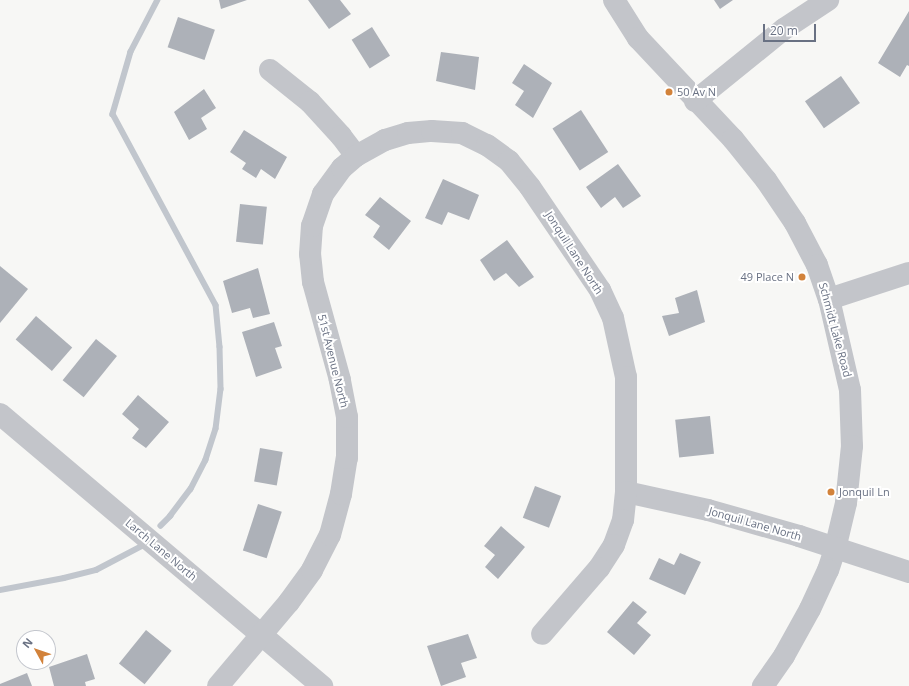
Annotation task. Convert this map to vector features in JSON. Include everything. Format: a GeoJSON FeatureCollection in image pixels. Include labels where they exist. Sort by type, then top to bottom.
{"type":"FeatureCollection","features":[{"type":"Feature","properties":{"kind":"street","name":"Schmidt Lake Road"},"geometry":{"type":"LineString","coordinates":[[614,0],[638,38],[695,101],[733,139],[766,180],[795,223],[813,258],[829,299],[850,390],[852,446],[846,503],[836,549],[810,609],[784,656],[763,686]]}},
{"type":"Feature","properties":{"kind":"street"},"geometry":{"type":"LineString","coordinates":[[695,101],[784,29],[828,0]]}},
{"type":"Feature","properties":{"kind":"street"},"geometry":{"type":"LineString","coordinates":[[270,70],[310,102],[341,136],[356,156]]}},
{"type":"Feature","properties":{"kind":"street","name":"Jonquil Lane North"},"geometry":{"type":"LineString","coordinates":[[356,156],[385,140],[408,134],[432,131],[462,134],[487,145],[509,161],[530,187],[600,290],[613,318],[626,377],[626,492],[708,510],[798,536],[909,572]]}},
{"type":"Feature","properties":{"kind":"street","name":"51st Avenue North"},"geometry":{"type":"LineString","coordinates":[[218,686],[262,636],[312,570],[330,535],[341,494],[347,458],[347,417],[340,380],[313,282],[310,254],[312,226],[323,194],[342,168],[356,156]]}},
{"type":"Feature","properties":{"kind":"street"},"geometry":{"type":"LineString","coordinates":[[829,299],[909,273]]}},
{"type":"Feature","properties":{"kind":"street","name":"Larch Lane North"},"geometry":{"type":"LineString","coordinates":[[0,414],[322,686]]}},
{"type":"Feature","properties":{"kind":"street"},"geometry":{"type":"LineString","coordinates":[[542,634],[599,568],[614,545],[623,520],[626,492]]}},
{"type":"Feature","properties":{"kind":"building"},"geometry":{"type":"Polygon","coordinates":[[[219,0],[247,0],[221,9],[219,0]]]}},
{"type":"Feature","properties":{"kind":"building"},"geometry":{"type":"Polygon","coordinates":[[[308,0],[340,0],[351,14],[329,29],[308,0]]]}},
{"type":"Feature","properties":{"kind":"building"},"geometry":{"type":"Polygon","coordinates":[[[714,0],[733,0],[720,9],[714,0]]]}},
{"type":"Feature","properties":{"kind":"building"},"geometry":{"type":"Polygon","coordinates":[[[909,11],[909,66],[907,65],[900,77],[878,63],[909,11]]]}},
{"type":"Feature","properties":{"kind":"building"},"geometry":{"type":"Polygon","coordinates":[[[178,17],[215,30],[204,60],[168,47],[178,17]]]}},
{"type":"Feature","properties":{"kind":"building"},"geometry":{"type":"Polygon","coordinates":[[[372,27],[390,56],[370,69],[352,40],[372,27]]]}},
{"type":"Feature","properties":{"kind":"building"},"geometry":{"type":"Polygon","coordinates":[[[441,52],[479,57],[475,90],[436,81],[441,52]]]}},
{"type":"Feature","properties":{"kind":"building"},"geometry":{"type":"Polygon","coordinates":[[[524,64],[552,83],[533,118],[515,105],[524,91],[512,83],[524,64]]]}},
{"type":"Feature","properties":{"kind":"building"},"geometry":{"type":"Polygon","coordinates":[[[841,76],[860,103],[824,128],[805,101],[841,76]]]}},
{"type":"Feature","properties":{"kind":"building"},"geometry":{"type":"Polygon","coordinates":[[[204,89],[216,108],[201,118],[207,129],[189,140],[174,112],[204,89]]]}},
{"type":"Feature","properties":{"kind":"building"},"geometry":{"type":"Polygon","coordinates":[[[581,110],[608,152],[580,170],[552,129],[581,110]]]}},
{"type":"Feature","properties":{"kind":"building"},"geometry":{"type":"Polygon","coordinates":[[[244,130],[287,157],[275,179],[261,169],[256,178],[242,169],[246,163],[230,152],[244,130]]]}},
{"type":"Feature","properties":{"kind":"building"},"geometry":{"type":"Polygon","coordinates":[[[618,164],[641,196],[623,208],[615,197],[601,208],[586,187],[618,164]]]}},
{"type":"Feature","properties":{"kind":"building"},"geometry":{"type":"Polygon","coordinates":[[[443,179],[479,195],[469,220],[448,212],[442,225],[425,218],[443,179]]]}},
{"type":"Feature","properties":{"kind":"building"},"geometry":{"type":"Polygon","coordinates":[[[380,197],[411,221],[389,250],[373,237],[380,226],[365,215],[380,197]]]}},
{"type":"Feature","properties":{"kind":"building"},"geometry":{"type":"Polygon","coordinates":[[[240,204],[267,207],[263,245],[236,242],[240,204]]]}},
{"type":"Feature","properties":{"kind":"building"},"geometry":{"type":"Polygon","coordinates":[[[507,240],[534,277],[519,287],[506,273],[494,281],[480,260],[507,240]]]}},
{"type":"Feature","properties":{"kind":"building"},"geometry":{"type":"Polygon","coordinates":[[[0,266],[28,289],[0,323],[0,266]]]}},
{"type":"Feature","properties":{"kind":"building"},"geometry":{"type":"Polygon","coordinates":[[[258,268],[270,314],[253,318],[250,308],[232,313],[223,281],[258,268]]]}},
{"type":"Feature","properties":{"kind":"building"},"geometry":{"type":"Polygon","coordinates":[[[697,290],[705,322],[669,336],[662,316],[679,313],[675,298],[697,290]]]}},
{"type":"Feature","properties":{"kind":"building"},"geometry":{"type":"Polygon","coordinates":[[[36,316],[72,347],[52,371],[16,339],[36,316]]]}},
{"type":"Feature","properties":{"kind":"building"},"geometry":{"type":"Polygon","coordinates":[[[274,322],[282,346],[275,348],[282,368],[256,377],[242,332],[274,322]]]}},
{"type":"Feature","properties":{"kind":"building"},"geometry":{"type":"Polygon","coordinates":[[[96,339],[117,356],[84,397],[63,380],[96,339]]]}},
{"type":"Feature","properties":{"kind":"building"},"geometry":{"type":"Polygon","coordinates":[[[138,395],[169,422],[146,448],[132,438],[139,429],[122,414],[138,395]]]}},
{"type":"Feature","properties":{"kind":"building"},"geometry":{"type":"Polygon","coordinates":[[[710,416],[714,454],[679,457],[675,420],[710,416]]]}},
{"type":"Feature","properties":{"kind":"building"},"geometry":{"type":"Polygon","coordinates":[[[260,448],[283,452],[277,485],[254,481],[260,448]]]}},
{"type":"Feature","properties":{"kind":"building"},"geometry":{"type":"Polygon","coordinates":[[[535,486],[561,496],[549,528],[523,518],[535,486]]]}},
{"type":"Feature","properties":{"kind":"building"},"geometry":{"type":"Polygon","coordinates":[[[258,504],[282,512],[267,558],[243,551],[258,504]]]}},
{"type":"Feature","properties":{"kind":"building"},"geometry":{"type":"Polygon","coordinates":[[[501,526],[525,547],[498,579],[485,567],[495,555],[484,546],[501,526]]]}},
{"type":"Feature","properties":{"kind":"building"},"geometry":{"type":"Polygon","coordinates":[[[680,553],[701,562],[685,595],[649,579],[659,558],[674,565],[680,553]]]}},
{"type":"Feature","properties":{"kind":"building"},"geometry":{"type":"Polygon","coordinates":[[[633,601],[647,612],[637,623],[651,635],[634,655],[607,632],[633,601]]]}},
{"type":"Feature","properties":{"kind":"building"},"geometry":{"type":"Polygon","coordinates":[[[146,630],[172,651],[145,684],[119,663],[146,630]]]}},
{"type":"Feature","properties":{"kind":"building"},"geometry":{"type":"Polygon","coordinates":[[[468,634],[477,658],[461,663],[466,677],[441,686],[427,646],[468,634]]]}},
{"type":"Feature","properties":{"kind":"building"},"geometry":{"type":"Polygon","coordinates":[[[87,654],[95,679],[85,682],[86,686],[54,686],[50,670],[56,670],[56,665],[87,654]]]}},
{"type":"Feature","properties":{"kind":"building"},"geometry":{"type":"Polygon","coordinates":[[[27,673],[32,686],[0,686],[0,684],[27,673]]]}},
{"type":"Feature","properties":{"kind":"waterway"},"geometry":{"type":"LineString","coordinates":[[158,0],[131,52],[113,114],[216,305],[220,347],[221,389],[216,429],[206,460],[191,489],[171,516],[161,526]]}},
{"type":"Feature","properties":{"kind":"waterway"},"geometry":{"type":"LineString","coordinates":[[0,590],[64,578],[96,570],[142,546]]}},
{"type":"Feature","properties":{"kind":"place","name":"50 Av N"},"geometry":{"type":"Point","coordinates":[669,92]}},
{"type":"Feature","properties":{"kind":"place","name":"49 Place N"},"geometry":{"type":"Point","coordinates":[802,277]}},
{"type":"Feature","properties":{"kind":"place","name":"Jonquil Ln"},"geometry":{"type":"Point","coordinates":[831,492]}}]}
